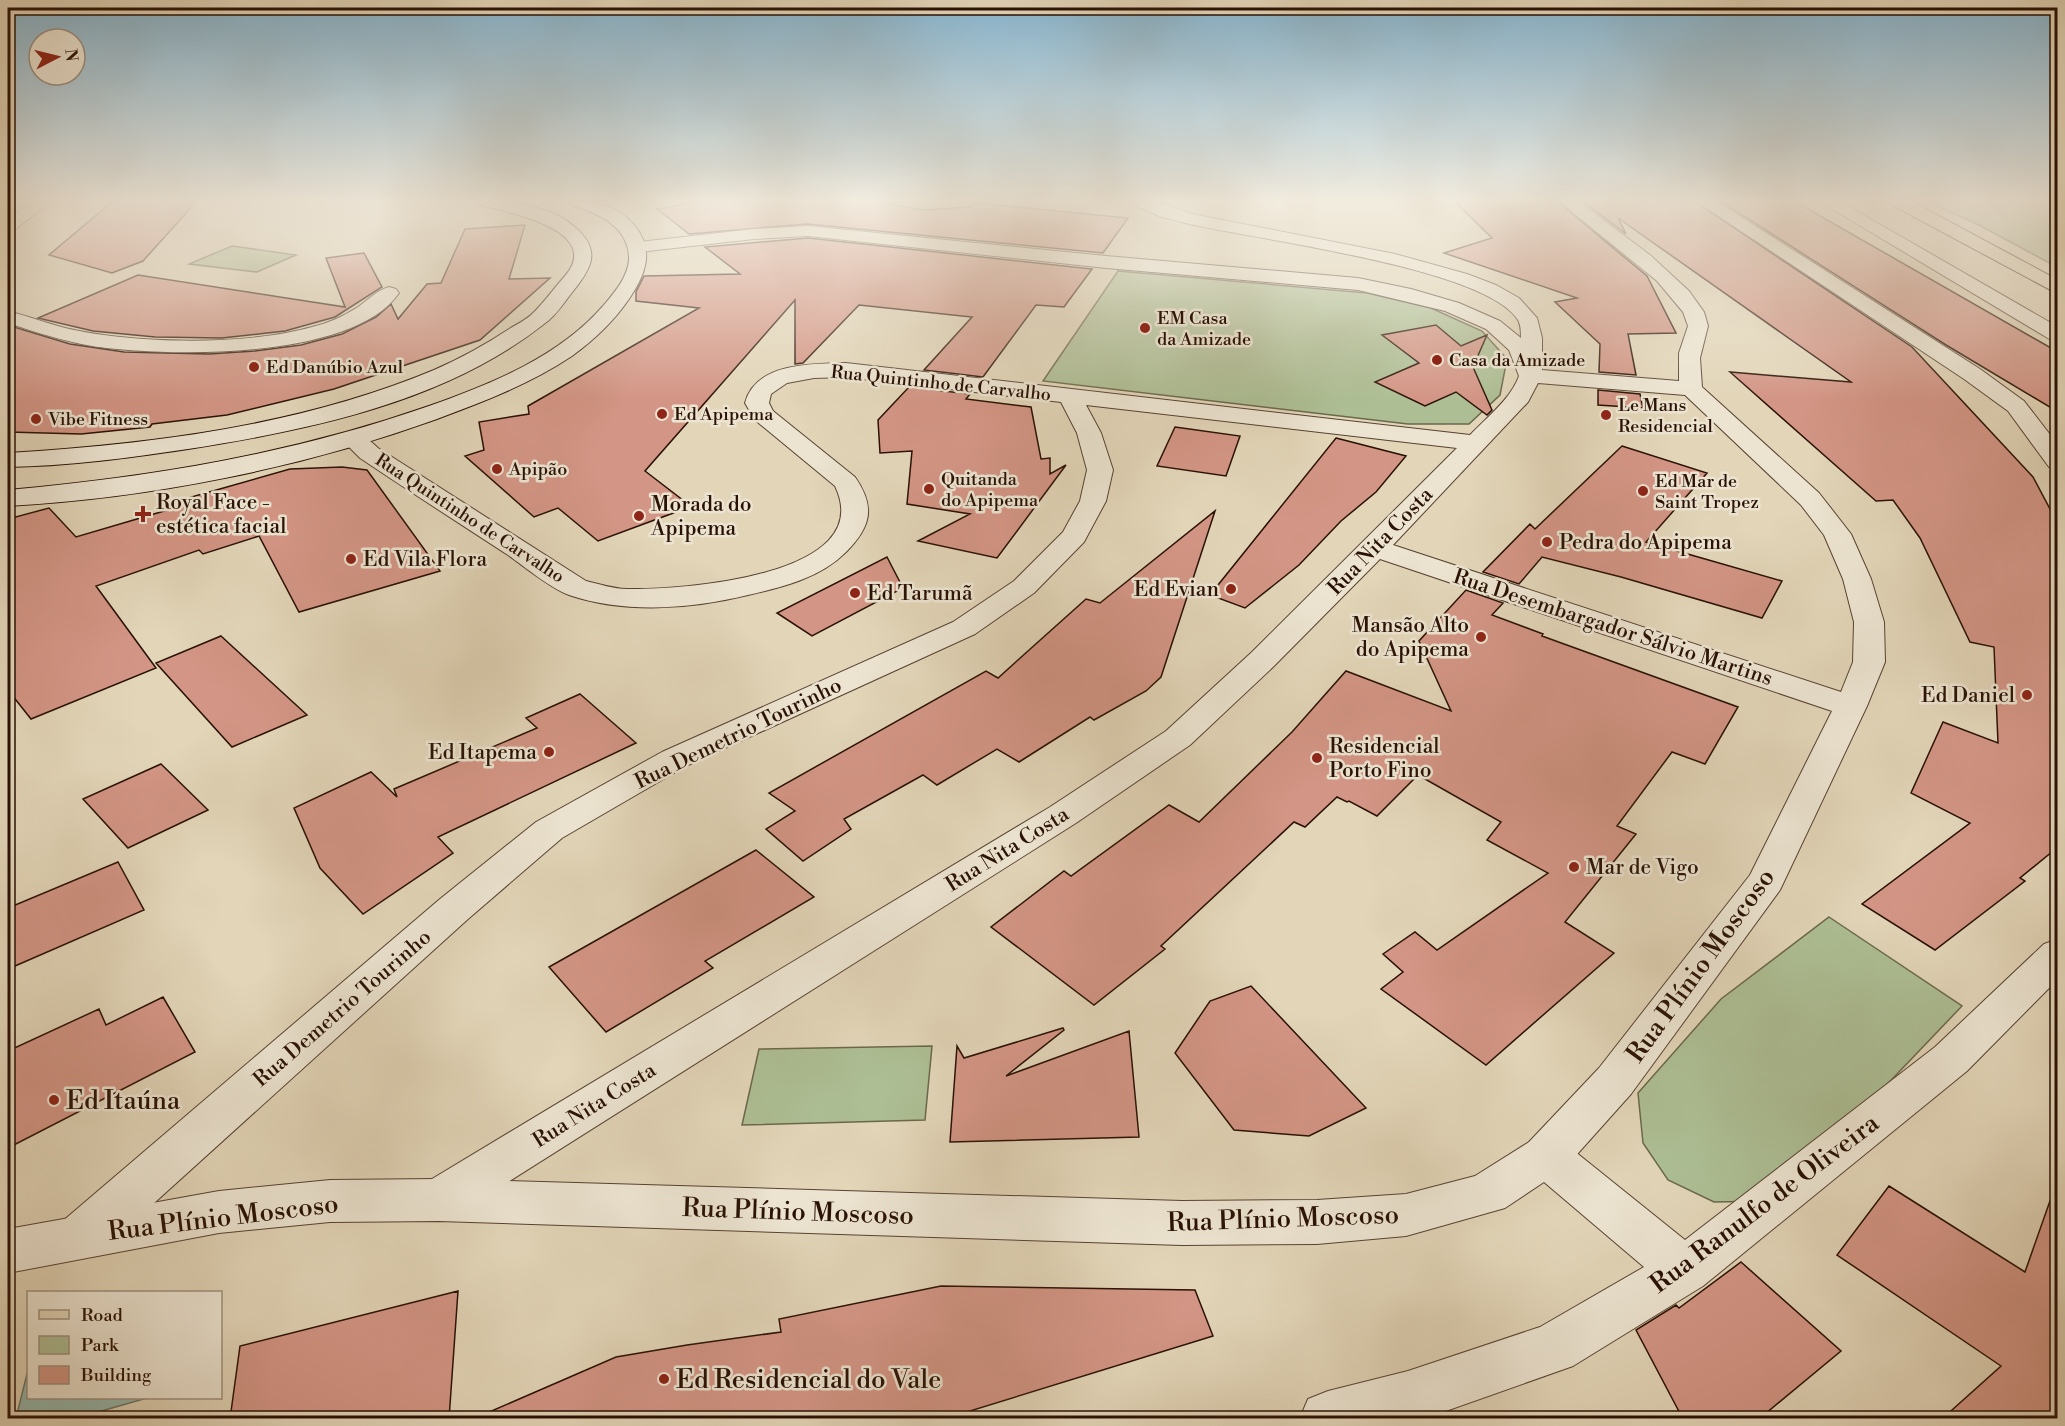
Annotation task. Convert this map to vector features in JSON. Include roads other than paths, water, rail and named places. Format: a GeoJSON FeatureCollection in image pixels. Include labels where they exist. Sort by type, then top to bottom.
{"type":"FeatureCollection","features":[{"type":"Feature","properties":{"kind":"main road"},"geometry":{"type":"LineString","coordinates":[[2022,268],[2058,288]]}},
{"type":"Feature","properties":{"kind":"street"},"geometry":{"type":"LineString","coordinates":[[8,460],[71,458],[211,440],[261,430],[375,400],[426,382],[500,346],[544,313],[575,279],[582,268]]}},
{"type":"Feature","properties":{"kind":"street"},"geometry":{"type":"LineString","coordinates":[[8,498],[70,494],[282,457],[353,439],[430,414],[499,387],[547,363],[587,333],[610,311],[634,277],[637,268]]}},
{"type":"Feature","properties":{"kind":"street"},"geometry":{"type":"LineString","coordinates":[[1170,268],[1358,284],[1432,301],[1493,325],[1519,347],[1530,376]]}},
{"type":"Feature","properties":{"kind":"street"},"geometry":{"type":"LineString","coordinates":[[1432,268],[1474,283],[1507,300],[1528,318],[1532,336],[1530,376]]}},
{"type":"Feature","properties":{"kind":"street"},"geometry":{"type":"LineString","coordinates":[[1530,376],[1691,389],[1688,364],[1690,348],[1698,327],[1693,309],[1683,294],[1653,268]]}},
{"type":"Feature","properties":{"kind":"street"},"geometry":{"type":"LineString","coordinates":[[1807,268],[1972,374],[2016,406],[2050,441],[2058,462]]}},
{"type":"Feature","properties":{"kind":"street"},"geometry":{"type":"LineString","coordinates":[[1941,268],[2058,336]]}},
{"type":"Feature","properties":{"kind":"street"},"geometry":{"type":"LineString","coordinates":[[8,317],[65,334],[111,341],[198,345],[243,343],[309,334],[342,324],[366,311],[389,293]]}},
{"type":"Feature","properties":{"kind":"street","name":"Rua Quintinho de Carvalho"},"geometry":{"type":"LineString","coordinates":[[353,439],[369,453],[577,588],[624,598],[676,597],[729,591],[772,581],[822,560],[846,536],[855,518],[855,500],[846,482],[763,415],[757,403],[761,390],[776,380],[797,374],[846,370],[1071,398],[1475,443]]}},
{"type":"Feature","properties":{"kind":"street","name":"Rua Nita Costa"},"geometry":{"type":"LineString","coordinates":[[439,1200],[1063,815],[1178,738],[1263,659],[1375,548],[1520,397],[1530,376]]}},
{"type":"Feature","properties":{"kind":"street","name":"Rua Plínio Moscoso"},"geometry":{"type":"LineString","coordinates":[[8,1251],[219,1212],[330,1201],[439,1200],[1182,1223],[1317,1222],[1406,1215],[1488,1193],[1546,1156],[1615,1081],[1766,881],[1851,706],[1869,662],[1869,622],[1857,579],[1837,534],[1810,499],[1691,389]]}},
{"type":"Feature","properties":{"kind":"street","name":"Rua Demetrio Tourinho"},"geometry":{"type":"LineString","coordinates":[[82,1236],[454,909],[549,830],[674,759],[964,628],[1024,587],[1074,536],[1093,501],[1100,470],[1089,433],[1071,398]]}},
{"type":"Feature","properties":{"kind":"street","name":"Rua Desembargador Sálvio Martins"},"geometry":{"type":"LineString","coordinates":[[1375,548],[1851,706]]}},
{"type":"Feature","properties":{"kind":"street","name":"Rua Ranulfo de Oliveira"},"geometry":{"type":"LineString","coordinates":[[1328,1419],[1408,1398],[1554,1348],[1685,1270],[1951,1059],[2058,954]]}},
{"type":"Feature","properties":{"kind":"street"},"geometry":{"type":"LineString","coordinates":[[1546,1156],[1685,1270]]}},
{"type":"Feature","properties":{"kind":"water"},"geometry":{"type":"Polygon","coordinates":[[[27,1374],[27,1399],[144,1399],[77,1418],[16,1418],[27,1374]]]}},
{"type":"Feature","properties":{"kind":"place","name":"EM Casa da Amizade"},"geometry":{"type":"Point","coordinates":[1145,328]}},
{"type":"Feature","properties":{"kind":"place","name":"Casa da Amizade"},"geometry":{"type":"Point","coordinates":[1437,360]}},
{"type":"Feature","properties":{"kind":"place","name":"Ed Danúbio Azul"},"geometry":{"type":"Point","coordinates":[254,367]}},
{"type":"Feature","properties":{"kind":"place","name":"Ed Apipema"},"geometry":{"type":"Point","coordinates":[662,414]}},
{"type":"Feature","properties":{"kind":"place","name":"Le Mans Residencial"},"geometry":{"type":"Point","coordinates":[1606,415]}},
{"type":"Feature","properties":{"kind":"place","name":"Vibe Fitness"},"geometry":{"type":"Point","coordinates":[36,419]}},
{"type":"Feature","properties":{"kind":"place","name":"Apipão"},"geometry":{"type":"Point","coordinates":[497,469]}},
{"type":"Feature","properties":{"kind":"place","name":"Quitanda do Apipema"},"geometry":{"type":"Point","coordinates":[929,489]}},
{"type":"Feature","properties":{"kind":"place","name":"Ed Mar de Saint Tropez"},"geometry":{"type":"Point","coordinates":[1643,491]}},
{"type":"Feature","properties":{"kind":"place","name":"Royal Face - estética facial"},"geometry":{"type":"Point","coordinates":[143,514]}},
{"type":"Feature","properties":{"kind":"place","name":"Morada do Apipema"},"geometry":{"type":"Point","coordinates":[639,516]}},
{"type":"Feature","properties":{"kind":"place","name":"Pedra do Apipema"},"geometry":{"type":"Point","coordinates":[1547,542]}},
{"type":"Feature","properties":{"kind":"place","name":"Ed Vila Flora"},"geometry":{"type":"Point","coordinates":[351,559]}},
{"type":"Feature","properties":{"kind":"place","name":"Ed Evian"},"geometry":{"type":"Point","coordinates":[1231,589]}},
{"type":"Feature","properties":{"kind":"place","name":"Ed Tarumã"},"geometry":{"type":"Point","coordinates":[855,593]}},
{"type":"Feature","properties":{"kind":"place","name":"Mansão Alto do Apipema"},"geometry":{"type":"Point","coordinates":[1481,637]}},
{"type":"Feature","properties":{"kind":"place","name":"Ed Daniel"},"geometry":{"type":"Point","coordinates":[2027,695]}},
{"type":"Feature","properties":{"kind":"place","name":"Ed Itapema"},"geometry":{"type":"Point","coordinates":[549,752]}},
{"type":"Feature","properties":{"kind":"place","name":"Residencial Porto Fino"},"geometry":{"type":"Point","coordinates":[1317,758]}},
{"type":"Feature","properties":{"kind":"place","name":"Mar de Vigo"},"geometry":{"type":"Point","coordinates":[1574,867]}},
{"type":"Feature","properties":{"kind":"place","name":"Ed Itaúna"},"geometry":{"type":"Point","coordinates":[54,1100]}},
{"type":"Feature","properties":{"kind":"place","name":"Ed Residencial do Vale"},"geometry":{"type":"Point","coordinates":[664,1379]}}]}
